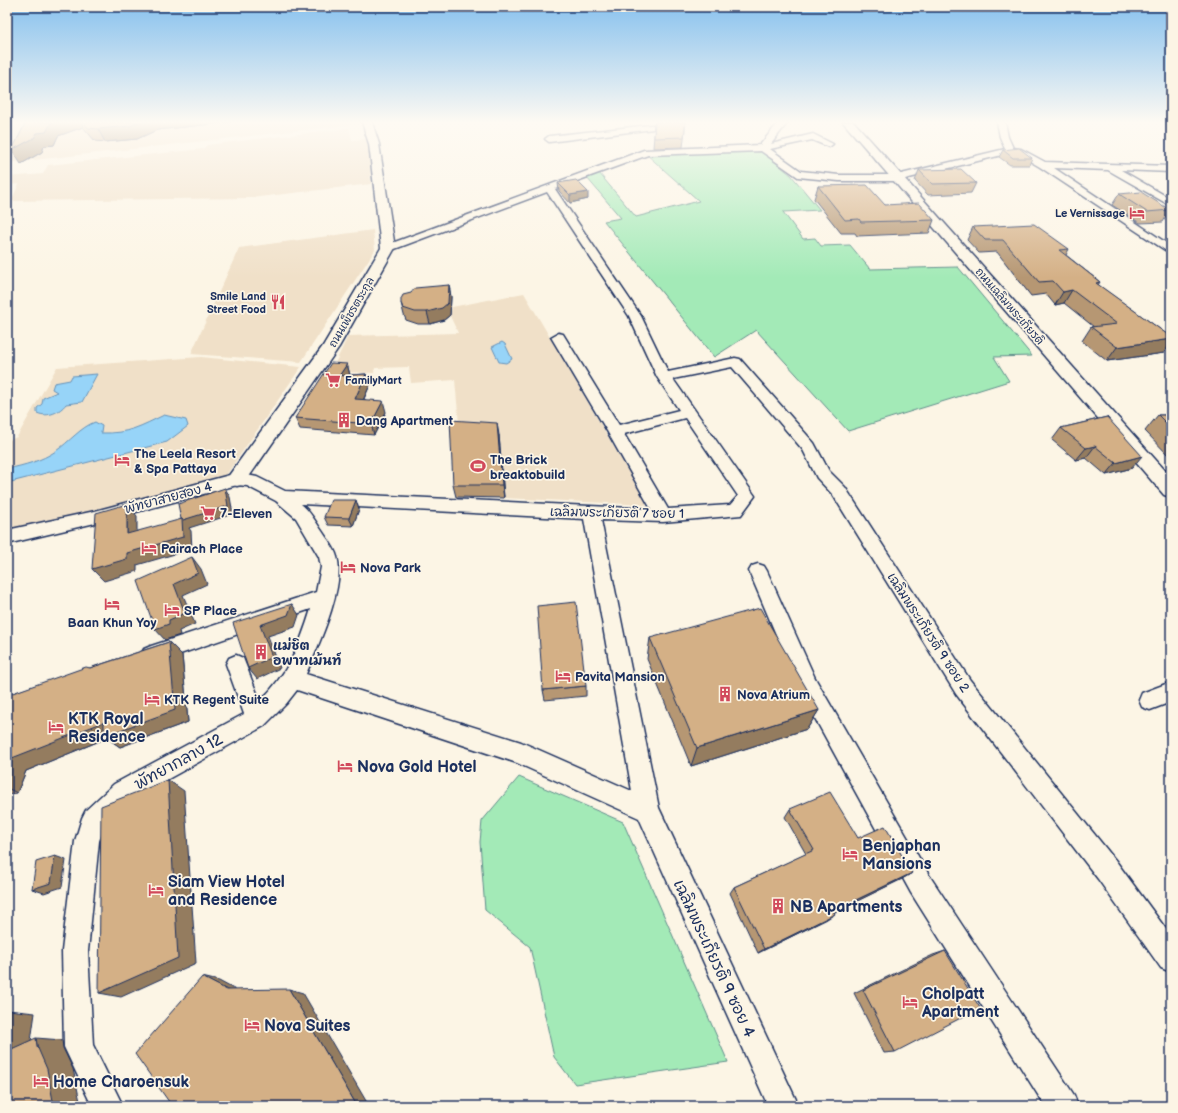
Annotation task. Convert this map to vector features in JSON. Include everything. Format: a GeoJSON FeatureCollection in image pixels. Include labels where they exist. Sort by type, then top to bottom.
{"type":"FeatureCollection","features":[{"type":"Feature","properties":{"kind":"street"},"geometry":{"type":"LineString","coordinates":[[378,174],[388,248],[589,174]]}},
{"type":"Feature","properties":{"kind":"street"},"geometry":{"type":"LineString","coordinates":[[798,174],[839,178],[897,178],[912,174]]}},
{"type":"Feature","properties":{"kind":"street","name":"ถนนเฉลิมพระเกียรติ"},"geometry":{"type":"LineString","coordinates":[[893,174],[1171,490]]}},
{"type":"Feature","properties":{"kind":"street"},"geometry":{"type":"LineString","coordinates":[[1056,174],[1171,251]]}},
{"type":"Feature","properties":{"kind":"street"},"geometry":{"type":"LineString","coordinates":[[1122,174],[1171,202]]}},
{"type":"Feature","properties":{"kind":"street","name":"เฉลิมพระเกียรติ 7 ซอย 1"},"geometry":{"type":"LineString","coordinates":[[282,497],[457,507],[663,516],[735,511],[747,496],[664,378],[635,316],[550,189]]}},
{"type":"Feature","properties":{"kind":"street","name":"ถนนเพ็ชรตระกูล"},"geometry":{"type":"LineString","coordinates":[[237,479],[331,347],[388,248]]}},
{"type":"Feature","properties":{"kind":"street"},"geometry":{"type":"LineString","coordinates":[[558,337],[615,431],[663,516]]}},
{"type":"Feature","properties":{"kind":"street","name":"เฉลิมพระเกียรติ 9 ซอย 2"},"geometry":{"type":"LineString","coordinates":[[664,378],[736,362],[808,447],[823,474],[839,491],[963,687],[1107,870],[1171,958]]}},
{"type":"Feature","properties":{"kind":"street"},"geometry":{"type":"LineString","coordinates":[[615,431],[688,412]]}},
{"type":"Feature","properties":{"kind":"street","name":"พัทยากลาง 12"},"geometry":{"type":"LineString","coordinates":[[108,1106],[79,1047],[75,951],[88,841],[94,818],[122,792],[256,719],[279,697],[293,679],[312,638],[326,597],[330,567],[328,556],[302,514],[282,497],[250,481],[237,479]]}},
{"type":"Feature","properties":{"kind":"street","name":"พัทยาสายสอง 4"},"geometry":{"type":"LineString","coordinates":[[7,538],[95,517],[237,479]]}},
{"type":"Feature","properties":{"kind":"street","name":"เฉลิมพระเกียรติ 9 ซอย 4"},"geometry":{"type":"LineString","coordinates":[[591,512],[647,810],[784,1106]]}},
{"type":"Feature","properties":{"kind":"street"},"geometry":{"type":"LineString","coordinates":[[758,571],[807,684],[920,884],[1063,1106]]}},
{"type":"Feature","properties":{"kind":"street"},"geometry":{"type":"LineString","coordinates":[[136,660],[326,597]]}},
{"type":"Feature","properties":{"kind":"street"},"geometry":{"type":"LineString","coordinates":[[236,664],[256,719]]}},
{"type":"Feature","properties":{"kind":"street"},"geometry":{"type":"LineString","coordinates":[[293,679],[521,753],[647,810]]}},
{"type":"Feature","properties":{"kind":"street"},"geometry":{"type":"LineString","coordinates":[[1150,700],[1171,692]]}},
{"type":"Feature","properties":{"kind":"shaded area"},"geometry":{"type":"Polygon","coordinates":[[[43,174],[370,174],[371,184],[250,198],[11,201],[19,184],[7,185],[7,177],[43,174]]]}},
{"type":"Feature","properties":{"kind":"shaded area","name":"Smile Land Street Food"},"geometry":{"type":"Polygon","coordinates":[[[373,230],[375,250],[301,362],[191,354],[239,248],[373,230]]]}},
{"type":"Feature","properties":{"kind":"shaded area"},"geometry":{"type":"Polygon","coordinates":[[[524,293],[648,505],[504,498],[459,424],[455,380],[411,383],[409,367],[375,368],[374,373],[331,372],[348,336],[458,333],[450,316],[452,307],[524,293]]]}},
{"type":"Feature","properties":{"kind":"shaded area","name":"The Leela Resort & Spa Pattaya"},"geometry":{"type":"Polygon","coordinates":[[[201,357],[301,367],[224,478],[7,535],[7,441],[17,437],[57,367],[201,357]]]}},
{"type":"Feature","properties":{"kind":"green space"},"geometry":{"type":"Polygon","coordinates":[[[600,174],[636,217],[699,201],[668,174],[790,174],[820,210],[783,212],[803,239],[815,238],[821,246],[850,245],[870,269],[958,267],[1032,356],[994,357],[1009,381],[848,431],[756,330],[714,357],[604,221],[621,218],[587,178],[600,174]]]}},
{"type":"Feature","properties":{"kind":"green space"},"geometry":{"type":"Polygon","coordinates":[[[519,777],[623,822],[728,1062],[575,1084],[554,1057],[530,947],[485,910],[480,842],[482,821],[519,777]]]}},
{"type":"Feature","properties":{"kind":"water"},"geometry":{"type":"Polygon","coordinates":[[[502,342],[505,344],[512,359],[506,363],[499,362],[492,347],[502,342]]]}},
{"type":"Feature","properties":{"kind":"water"},"geometry":{"type":"Polygon","coordinates":[[[97,374],[82,402],[66,404],[57,412],[45,415],[37,413],[37,408],[42,404],[43,398],[57,392],[52,389],[54,383],[70,380],[72,376],[97,374]]]}},
{"type":"Feature","properties":{"kind":"water"},"geometry":{"type":"Polygon","coordinates":[[[164,415],[186,420],[188,426],[167,442],[7,483],[7,469],[45,457],[61,447],[90,424],[95,422],[102,426],[101,433],[111,433],[127,431],[164,415]]]}},
{"type":"Feature","properties":{"kind":"building"},"geometry":{"type":"Polygon","coordinates":[[[923,174],[966,174],[976,183],[932,184],[923,174]]]}},
{"type":"Feature","properties":{"kind":"building"},"geometry":{"type":"Polygon","coordinates":[[[576,180],[588,192],[570,195],[558,183],[576,180]]]}},
{"type":"Feature","properties":{"kind":"building"},"geometry":{"type":"Polygon","coordinates":[[[867,185],[885,205],[919,203],[934,220],[861,222],[859,219],[845,220],[818,186],[867,185]]]}},
{"type":"Feature","properties":{"kind":"building"},"geometry":{"type":"Polygon","coordinates":[[[1141,192],[1170,210],[1147,212],[1119,194],[1141,192]]]}},
{"type":"Feature","properties":{"kind":"building"},"geometry":{"type":"Polygon","coordinates":[[[1034,224],[1069,249],[1059,250],[1100,282],[1096,283],[1171,337],[1171,339],[1117,347],[1091,327],[1117,324],[1072,290],[1063,292],[1053,281],[1039,282],[1003,240],[985,240],[973,227],[1034,224]]]}},
{"type":"Feature","properties":{"kind":"building"},"geometry":{"type":"Polygon","coordinates":[[[449,285],[448,303],[442,308],[427,312],[415,312],[403,308],[401,299],[403,295],[411,293],[415,288],[449,285]]]}},
{"type":"Feature","properties":{"kind":"building"},"geometry":{"type":"Polygon","coordinates":[[[331,363],[347,364],[339,376],[366,374],[355,399],[383,401],[371,424],[295,418],[331,363]]]}},
{"type":"Feature","properties":{"kind":"building"},"geometry":{"type":"Polygon","coordinates":[[[1158,415],[1171,415],[1171,428],[1158,415]]]}},
{"type":"Feature","properties":{"kind":"building"},"geometry":{"type":"Polygon","coordinates":[[[1107,417],[1142,456],[1116,463],[1095,446],[1086,448],[1061,428],[1107,417]]]}},
{"type":"Feature","properties":{"kind":"building","name":"The Brick breaktobuild"},"geometry":{"type":"Polygon","coordinates":[[[450,420],[497,423],[502,485],[453,485],[450,420]]]}},
{"type":"Feature","properties":{"kind":"building"},"geometry":{"type":"Polygon","coordinates":[[[225,488],[228,506],[183,520],[181,519],[178,504],[225,488]]]}},
{"type":"Feature","properties":{"kind":"building"},"geometry":{"type":"Polygon","coordinates":[[[331,500],[356,500],[349,518],[324,517],[331,500]]]}},
{"type":"Feature","properties":{"kind":"building"},"geometry":{"type":"Polygon","coordinates":[[[127,504],[127,534],[182,519],[183,537],[127,553],[127,559],[92,569],[96,513],[127,504]]]}},
{"type":"Feature","properties":{"kind":"building"},"geometry":{"type":"Polygon","coordinates":[[[192,557],[198,573],[174,584],[185,613],[169,620],[169,624],[155,629],[138,581],[192,557]]]}},
{"type":"Feature","properties":{"kind":"building","name":"Pavita Mansion"},"geometry":{"type":"Polygon","coordinates":[[[576,602],[586,686],[543,690],[537,606],[576,602]]]}},
{"type":"Feature","properties":{"kind":"building"},"geometry":{"type":"Polygon","coordinates":[[[292,604],[288,615],[260,625],[272,657],[248,668],[233,623],[292,604]]]}},
{"type":"Feature","properties":{"kind":"building","name":"Nova Atrium"},"geometry":{"type":"Polygon","coordinates":[[[760,608],[819,710],[697,748],[650,638],[760,608]]]}},
{"type":"Feature","properties":{"kind":"building"},"geometry":{"type":"Polygon","coordinates":[[[169,642],[175,710],[104,736],[104,722],[7,760],[7,695],[86,667],[90,668],[169,642]]]}},
{"type":"Feature","properties":{"kind":"building","name":"Siam View Hotel and Residence"},"geometry":{"type":"Polygon","coordinates":[[[168,780],[178,958],[99,993],[101,806],[168,780]]]}},
{"type":"Feature","properties":{"kind":"building"},"geometry":{"type":"Polygon","coordinates":[[[830,792],[858,838],[885,826],[912,873],[833,911],[835,914],[764,949],[734,887],[814,850],[790,809],[830,792]]]}},
{"type":"Feature","properties":{"kind":"building"},"geometry":{"type":"Polygon","coordinates":[[[55,856],[51,883],[32,889],[36,862],[55,856]]]}},
{"type":"Feature","properties":{"kind":"building","name":"Cholpatt Apartment"},"geometry":{"type":"Polygon","coordinates":[[[945,951],[980,1008],[895,1052],[863,990],[945,951]]]}},
{"type":"Feature","properties":{"kind":"building","name":"Nova Suites"},"geometry":{"type":"Polygon","coordinates":[[[202,977],[227,990],[289,989],[357,1106],[172,1106],[135,1054],[202,977]]]}},
{"type":"Feature","properties":{"kind":"building"},"geometry":{"type":"Polygon","coordinates":[[[36,1038],[37,1046],[47,1069],[54,1106],[7,1106],[7,1051],[36,1038]]]}},
{"type":"Feature","properties":{"kind":"place","name":"Le Vernissage"},"geometry":{"type":"Point","coordinates":[1137,213]}},
{"type":"Feature","properties":{"kind":"place","name":"Smile Land Street Food"},"geometry":{"type":"Point","coordinates":[278,302]}},
{"type":"Feature","properties":{"kind":"place","name":"FamilyMart"},"geometry":{"type":"Point","coordinates":[333,380]}},
{"type":"Feature","properties":{"kind":"place","name":"Dang Apartment"},"geometry":{"type":"Point","coordinates":[344,420]}},
{"type":"Feature","properties":{"kind":"place","name":"The Leela Resort & Spa Pattaya"},"geometry":{"type":"Point","coordinates":[122,460]}},
{"type":"Feature","properties":{"kind":"place","name":"The Brick breaktobuild"},"geometry":{"type":"Point","coordinates":[478,466]}},
{"type":"Feature","properties":{"kind":"place","name":"7-Eleven"},"geometry":{"type":"Point","coordinates":[208,513]}},
{"type":"Feature","properties":{"kind":"place","name":"Pairach Place"},"geometry":{"type":"Point","coordinates":[149,548]}},
{"type":"Feature","properties":{"kind":"place","name":"Nova Park"},"geometry":{"type":"Point","coordinates":[348,567]}},
{"type":"Feature","properties":{"kind":"place","name":"Baan Khun Yoy"},"geometry":{"type":"Point","coordinates":[112,604]}},
{"type":"Feature","properties":{"kind":"place","name":"SP Place"},"geometry":{"type":"Point","coordinates":[172,610]}},
{"type":"Feature","properties":{"kind":"place","name":"แม่ชิต อพาทเม้นท์"},"geometry":{"type":"Point","coordinates":[261,652]}},
{"type":"Feature","properties":{"kind":"place","name":"Pavita Mansion"},"geometry":{"type":"Point","coordinates":[563,676]}},
{"type":"Feature","properties":{"kind":"place","name":"Nova Atrium"},"geometry":{"type":"Point","coordinates":[725,694]}},
{"type":"Feature","properties":{"kind":"place","name":"KTK Regent Suite"},"geometry":{"type":"Point","coordinates":[152,699]}},
{"type":"Feature","properties":{"kind":"place","name":"KTK Royal Residence"},"geometry":{"type":"Point","coordinates":[56,727]}},
{"type":"Feature","properties":{"kind":"place","name":"Nova Gold Hotel"},"geometry":{"type":"Point","coordinates":[345,766]}},
{"type":"Feature","properties":{"kind":"place","name":"Benjaphan Mansions"},"geometry":{"type":"Point","coordinates":[850,854]}},
{"type":"Feature","properties":{"kind":"place","name":"Siam View Hotel and Residence"},"geometry":{"type":"Point","coordinates":[156,890]}},
{"type":"Feature","properties":{"kind":"place","name":"NB Apartments"},"geometry":{"type":"Point","coordinates":[778,906]}},
{"type":"Feature","properties":{"kind":"place","name":"Cholpatt Apartment"},"geometry":{"type":"Point","coordinates":[910,1002]}},
{"type":"Feature","properties":{"kind":"place","name":"Nova Suites"},"geometry":{"type":"Point","coordinates":[252,1025]}},
{"type":"Feature","properties":{"kind":"place","name":"Home Charoensuk"},"geometry":{"type":"Point","coordinates":[41,1081]}}]}
